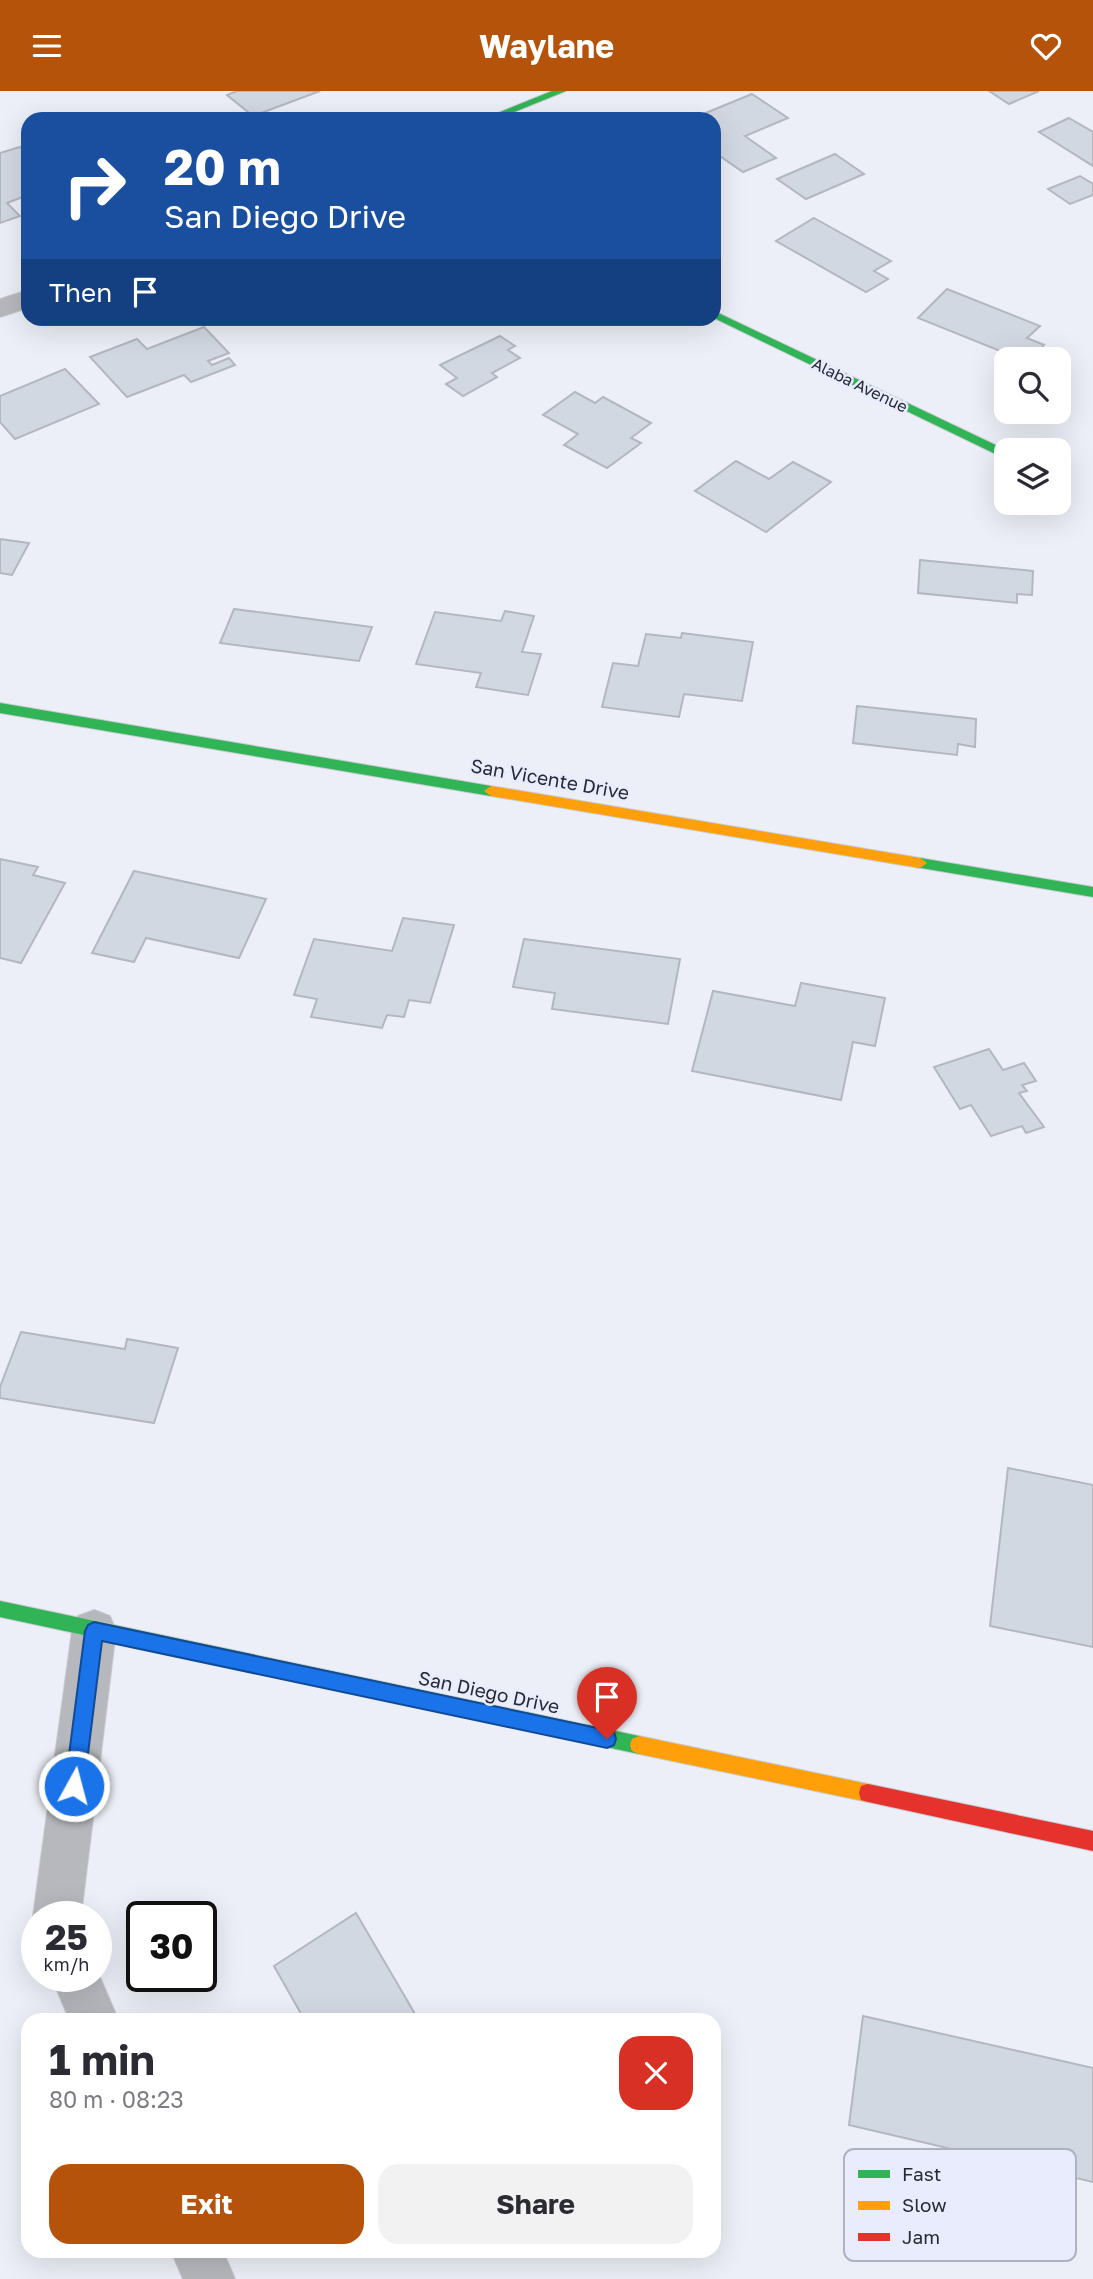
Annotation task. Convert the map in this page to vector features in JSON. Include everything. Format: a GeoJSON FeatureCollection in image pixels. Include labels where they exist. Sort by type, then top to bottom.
{"type":"FeatureCollection","features":[{"type":"Feature","properties":{"kind":"street"},"geometry":{"type":"LineString","coordinates":[[506,112],[561,91]]}},
{"type":"Feature","properties":{"kind":"street"},"geometry":{"type":"LineString","coordinates":[[0,309],[21,301]]}},
{"type":"Feature","properties":{"kind":"street","name":"Alaba Avenue"},"geometry":{"type":"LineString","coordinates":[[721,317],[994,450]]}},
{"type":"Feature","properties":{"kind":"street","name":"San Vicente Drive"},"geometry":{"type":"LineString","coordinates":[[0,708],[1093,892]]}},
{"type":"Feature","properties":{"kind":"street","name":"San Diego Drive"},"geometry":{"type":"LineString","coordinates":[[0,1609],[1093,1841]]}},
{"type":"Feature","properties":{"kind":"street"},"geometry":{"type":"LineString","coordinates":[[59,1901],[94,1631]]}},
{"type":"Feature","properties":{"kind":"street"},"geometry":{"type":"LineString","coordinates":[[82,1992],[91,2013]]}},
{"type":"Feature","properties":{"kind":"street"},"geometry":{"type":"LineString","coordinates":[[200,2258],[209,2279]]}},
{"type":"Feature","properties":{"kind":"building"},"geometry":{"type":"Polygon","coordinates":[[[237,91],[320,91],[264,112],[248,112],[227,95],[237,91]]]}},
{"type":"Feature","properties":{"kind":"building"},"geometry":{"type":"Polygon","coordinates":[[[989,91],[1039,91],[1009,104],[989,91]]]}},
{"type":"Feature","properties":{"kind":"building"},"geometry":{"type":"Polygon","coordinates":[[[752,94],[788,118],[745,136],[776,158],[743,172],[721,157],[721,112],[708,112],[752,94]]]}},
{"type":"Feature","properties":{"kind":"building"},"geometry":{"type":"Polygon","coordinates":[[[1069,118],[1093,132],[1093,166],[1039,132],[1069,118]]]}},
{"type":"Feature","properties":{"kind":"building"},"geometry":{"type":"Polygon","coordinates":[[[21,148],[21,198],[7,203],[20,216],[0,223],[0,153],[21,148]]]}},
{"type":"Feature","properties":{"kind":"building"},"geometry":{"type":"Polygon","coordinates":[[[835,154],[864,174],[806,199],[777,179],[835,154]]]}},
{"type":"Feature","properties":{"kind":"building"},"geometry":{"type":"Polygon","coordinates":[[[1080,176],[1093,184],[1093,195],[1070,204],[1048,189],[1080,176]]]}},
{"type":"Feature","properties":{"kind":"building"},"geometry":{"type":"Polygon","coordinates":[[[814,218],[891,261],[874,271],[888,279],[866,292],[776,241],[814,218]]]}},
{"type":"Feature","properties":{"kind":"building"},"geometry":{"type":"Polygon","coordinates":[[[947,289],[1040,326],[1027,338],[1044,345],[994,349],[918,318],[947,289]]]}},
{"type":"Feature","properties":{"kind":"building"},"geometry":{"type":"Polygon","coordinates":[[[204,327],[229,353],[208,361],[212,365],[229,358],[235,365],[191,382],[184,375],[127,397],[90,357],[137,339],[147,349],[204,327]]]}},
{"type":"Feature","properties":{"kind":"building"},"geometry":{"type":"Polygon","coordinates":[[[500,336],[515,346],[508,350],[520,358],[492,373],[497,377],[463,396],[446,384],[457,378],[440,365],[500,336]]]}},
{"type":"Feature","properties":{"kind":"building"},"geometry":{"type":"Polygon","coordinates":[[[65,369],[99,404],[15,439],[0,422],[0,396],[65,369]]]}},
{"type":"Feature","properties":{"kind":"building"},"geometry":{"type":"Polygon","coordinates":[[[575,392],[595,403],[603,397],[651,423],[631,438],[641,443],[607,468],[564,445],[578,434],[543,415],[575,392]]]}},
{"type":"Feature","properties":{"kind":"building"},"geometry":{"type":"Polygon","coordinates":[[[736,461],[769,479],[793,462],[831,482],[766,532],[695,491],[736,461]]]}},
{"type":"Feature","properties":{"kind":"building"},"geometry":{"type":"Polygon","coordinates":[[[0,539],[29,543],[12,575],[0,573],[0,539]]]}},
{"type":"Feature","properties":{"kind":"building"},"geometry":{"type":"Polygon","coordinates":[[[920,560],[1033,571],[1032,595],[1017,594],[1017,603],[918,593],[920,560]]]}},
{"type":"Feature","properties":{"kind":"building"},"geometry":{"type":"Polygon","coordinates":[[[234,609],[372,627],[359,661],[220,643],[234,609]]]}},
{"type":"Feature","properties":{"kind":"building"},"geometry":{"type":"Polygon","coordinates":[[[505,611],[534,616],[522,652],[541,654],[528,695],[476,687],[481,673],[416,664],[435,612],[501,621],[505,611]]]}},
{"type":"Feature","properties":{"kind":"building"},"geometry":{"type":"Polygon","coordinates":[[[682,633],[753,642],[742,701],[684,694],[679,717],[602,707],[613,663],[638,666],[646,634],[681,638],[682,633]]]}},
{"type":"Feature","properties":{"kind":"building"},"geometry":{"type":"Polygon","coordinates":[[[857,706],[976,719],[975,747],[958,744],[957,755],[853,743],[857,706]]]}},
{"type":"Feature","properties":{"kind":"building"},"geometry":{"type":"Polygon","coordinates":[[[0,859],[38,867],[33,875],[65,883],[21,963],[0,958],[0,859]]]}},
{"type":"Feature","properties":{"kind":"building"},"geometry":{"type":"Polygon","coordinates":[[[134,871],[266,899],[239,958],[146,938],[134,962],[92,953],[134,871]]]}},
{"type":"Feature","properties":{"kind":"building"},"geometry":{"type":"Polygon","coordinates":[[[403,918],[454,925],[430,1003],[409,1000],[404,1017],[387,1015],[382,1028],[311,1017],[317,999],[294,995],[314,939],[392,951],[403,918]]]}},
{"type":"Feature","properties":{"kind":"building"},"geometry":{"type":"Polygon","coordinates":[[[524,939],[680,959],[668,1024],[552,1009],[555,993],[513,987],[524,939]]]}},
{"type":"Feature","properties":{"kind":"building"},"geometry":{"type":"Polygon","coordinates":[[[801,983],[885,998],[875,1046],[853,1042],[841,1100],[692,1071],[713,991],[795,1006],[801,983]]]}},
{"type":"Feature","properties":{"kind":"building"},"geometry":{"type":"Polygon","coordinates":[[[989,1049],[1003,1070],[1024,1063],[1036,1081],[1022,1085],[1027,1091],[1019,1093],[1044,1127],[1026,1133],[1022,1126],[991,1136],[971,1105],[960,1109],[934,1067],[989,1049]]]}},
{"type":"Feature","properties":{"kind":"building"},"geometry":{"type":"Polygon","coordinates":[[[21,1332],[125,1349],[127,1339],[178,1348],[154,1423],[0,1398],[0,1387],[21,1332]]]}},
{"type":"Feature","properties":{"kind":"building"},"geometry":{"type":"Polygon","coordinates":[[[1008,1468],[1093,1485],[1093,1647],[990,1626],[1008,1468]]]}},
{"type":"Feature","properties":{"kind":"building"},"geometry":{"type":"Polygon","coordinates":[[[356,1913],[414,2013],[301,2013],[274,1966],[356,1913]]]}},
{"type":"Feature","properties":{"kind":"building"},"geometry":{"type":"Polygon","coordinates":[[[863,2016],[1093,2068],[1093,2182],[1076,2178],[1076,2149],[952,2149],[849,2125],[863,2016]]]}},
{"type":"Feature","properties":{"kind":"traffic: fast"},"geometry":{"type":"LineString","coordinates":[[506,112],[561,91]]}},
{"type":"Feature","properties":{"kind":"traffic: fast"},"geometry":{"type":"LineString","coordinates":[[721,317],[994,449]]}},
{"type":"Feature","properties":{"kind":"traffic: fast"},"geometry":{"type":"LineString","coordinates":[[0,708],[491,791]]}},
{"type":"Feature","properties":{"kind":"traffic: fast"},"geometry":{"type":"LineString","coordinates":[[920,863],[1093,892]]}},
{"type":"Feature","properties":{"kind":"traffic: fast"},"geometry":{"type":"LineString","coordinates":[[0,1609],[639,1745]]}},
{"type":"Feature","properties":{"kind":"traffic: slow"},"geometry":{"type":"LineString","coordinates":[[491,791],[920,863]]}},
{"type":"Feature","properties":{"kind":"traffic: slow"},"geometry":{"type":"LineString","coordinates":[[639,1745],[868,1793]]}},
{"type":"Feature","properties":{"kind":"traffic: jam"},"geometry":{"type":"LineString","coordinates":[[868,1793],[1093,1841]]}},
{"type":"Feature","properties":{"kind":"route"},"geometry":{"type":"LineString","coordinates":[[74,1786],[94,1631],[607,1739]]}}]}
